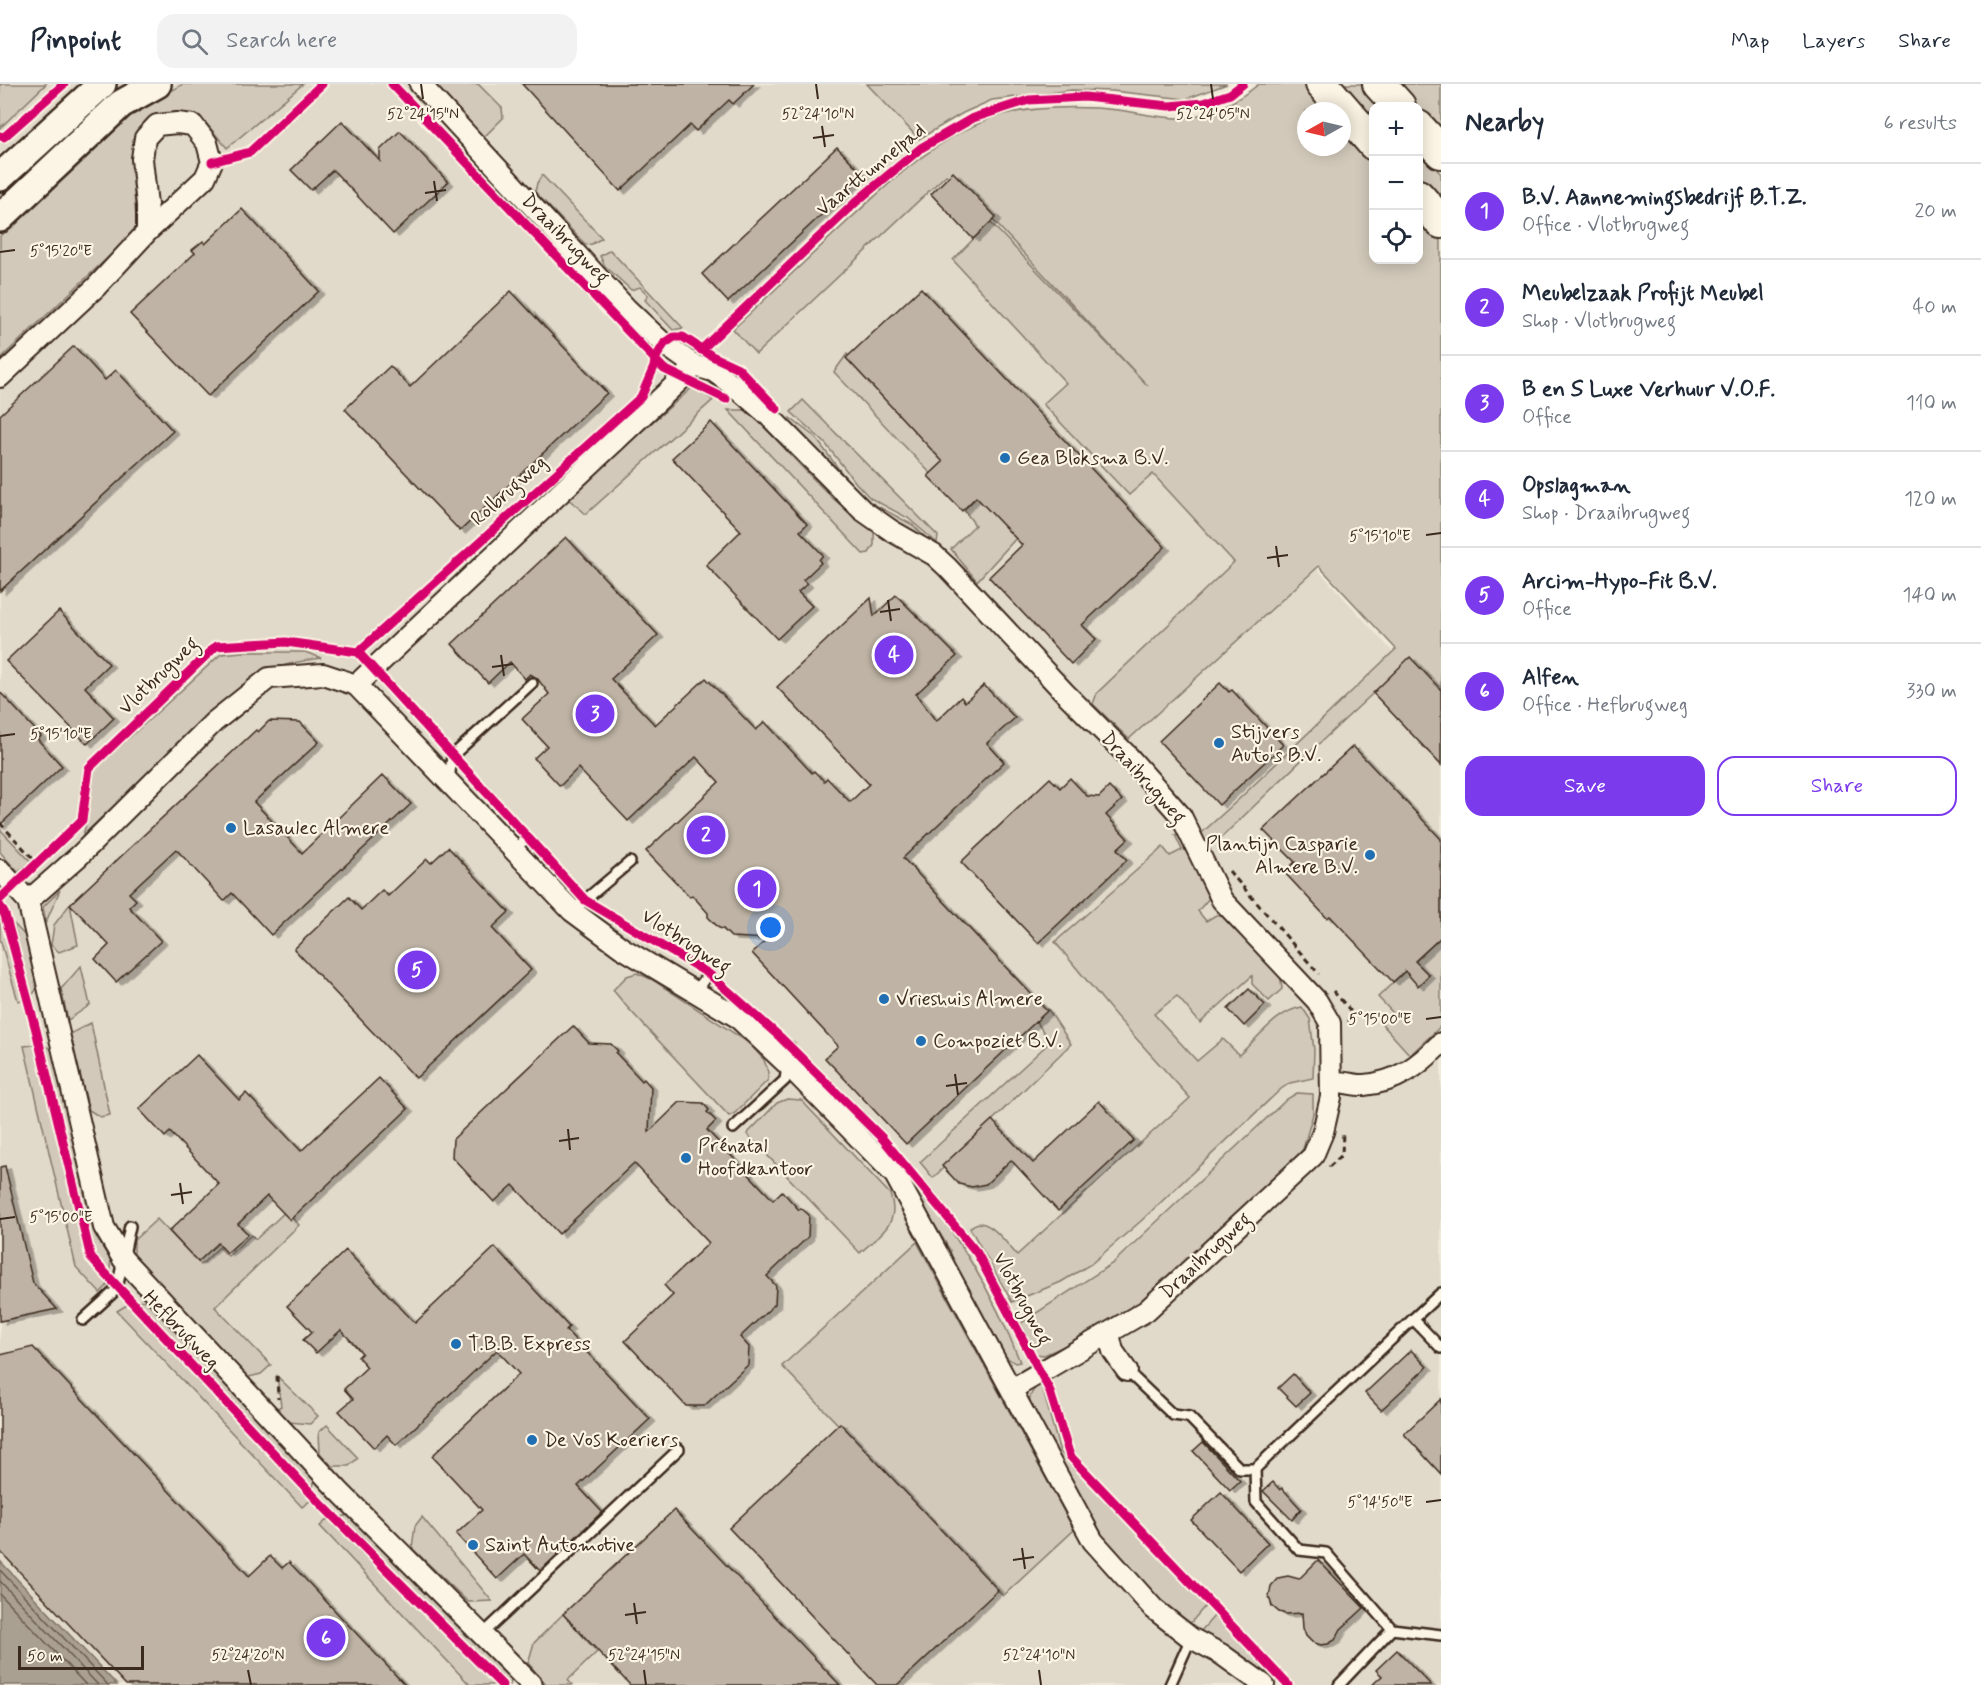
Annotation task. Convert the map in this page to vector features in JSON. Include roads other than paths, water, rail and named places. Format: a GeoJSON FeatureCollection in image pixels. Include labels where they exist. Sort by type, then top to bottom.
{"type":"FeatureCollection","features":[{"type":"Feature","properties":{"kind":"highway"},"geometry":{"type":"LineString","coordinates":[[1322,84],[1369,138]]}},
{"type":"Feature","properties":{"kind":"highway"},"geometry":{"type":"LineString","coordinates":[[1379,84],[1396,102]]}},
{"type":"Feature","properties":{"kind":"highway"},"geometry":{"type":"LineString","coordinates":[[1423,132],[1441,152]]}},
{"type":"Feature","properties":{"kind":"highway"},"geometry":{"type":"LineString","coordinates":[[1423,201],[1441,222]]}},
{"type":"Feature","properties":{"kind":"main road"},"geometry":{"type":"LineString","coordinates":[[0,177],[102,84]]}},
{"type":"Feature","properties":{"kind":"main road"},"geometry":{"type":"LineString","coordinates":[[2,205],[121,104],[157,84]]}},
{"type":"Feature","properties":{"kind":"street","name":"Draaibrugweg"},"geometry":{"type":"LineString","coordinates":[[425,88],[627,309],[664,344],[695,366],[713,371],[738,388],[862,510],[892,531],[934,555],[947,567],[1008,634],[1151,782],[1185,822],[1222,900],[1317,1001],[1330,1023],[1331,1097],[1323,1132],[1313,1156],[1146,1311],[1012,1389]]}},
{"type":"Feature","properties":{"kind":"street"},"geometry":{"type":"LineString","coordinates":[[0,377],[96,287],[147,232],[205,178],[212,162],[207,143],[193,125],[177,123],[157,125],[145,138],[142,159],[147,205],[147,232]]}},
{"type":"Feature","properties":{"kind":"street","name":"Rolbrugweg"},"geometry":{"type":"LineString","coordinates":[[356,685],[695,366]]}},
{"type":"Feature","properties":{"kind":"street","name":"Vlotbrugweg"},"geometry":{"type":"LineString","coordinates":[[28,901],[79,856],[214,722],[269,678],[323,674],[356,685],[449,781],[521,844],[572,911],[622,948],[738,1017],[788,1056],[895,1175],[1093,1541],[1154,1609],[1191,1638],[1221,1654],[1264,1685]]}},
{"type":"Feature","properties":{"kind":"street","name":"Hefbrugweg"},"geometry":{"type":"LineString","coordinates":[[0,870],[28,901],[104,1227],[123,1259],[339,1491],[532,1685]]}},
{"type":"Feature","properties":{"kind":"street"},"geometry":{"type":"LineString","coordinates":[[1331,1083],[1363,1085],[1396,1079],[1425,1059],[1441,1042]]}},
{"type":"Feature","properties":{"kind":"street"},"geometry":{"type":"LineString","coordinates":[[1109,1334],[1113,1351],[1127,1371]]}},
{"type":"Feature","properties":{"kind":"lane"},"geometry":{"type":"LineString","coordinates":[[449,781],[452,756],[532,683]]}},
{"type":"Feature","properties":{"kind":"lane"},"geometry":{"type":"LineString","coordinates":[[572,911],[630,862]]}},
{"type":"Feature","properties":{"kind":"lane"},"geometry":{"type":"LineString","coordinates":[[695,991],[709,974]]}},
{"type":"Feature","properties":{"kind":"lane"},"geometry":{"type":"LineString","coordinates":[[733,1128],[785,1080],[788,1056]]}},
{"type":"Feature","properties":{"kind":"lane"},"geometry":{"type":"LineString","coordinates":[[83,1320],[117,1289],[130,1226]]}},
{"type":"Feature","properties":{"kind":"lane"},"geometry":{"type":"LineString","coordinates":[[1127,1371],[1173,1415],[1189,1417],[1240,1469],[1255,1469],[1441,1293]]}},
{"type":"Feature","properties":{"kind":"lane"},"geometry":{"type":"LineString","coordinates":[[1413,1319],[1441,1348]]}},
{"type":"Feature","properties":{"kind":"lane"},"geometry":{"type":"LineString","coordinates":[[483,1634],[679,1449]]}},
{"type":"Feature","properties":{"kind":"lane"},"geometry":{"type":"LineString","coordinates":[[1255,1469],[1256,1502],[1299,1550],[1326,1553],[1392,1629],[1441,1635]]}},
{"type":"Feature","properties":{"kind":"lane"},"geometry":{"type":"LineString","coordinates":[[1340,1685],[1392,1629]]}},
{"type":"Feature","properties":{"kind":"lane"},"geometry":{"type":"LineString","coordinates":[[1170,1685],[1191,1638]]}},
{"type":"Feature","properties":{"kind":"water"},"geometry":{"type":"Polygon","coordinates":[[[0,1561],[117,1685],[0,1685],[0,1561]]]}},
{"type":"Feature","properties":{"kind":"place","name":"Gea Bloksma B.V."},"geometry":{"type":"Point","coordinates":[1005,458]}},
{"type":"Feature","properties":{"kind":"place","name":"Opslagman"},"geometry":{"type":"Point","coordinates":[894,655]}},
{"type":"Feature","properties":{"kind":"place","name":"B en S Luxe Verhuur V.O.F."},"geometry":{"type":"Point","coordinates":[595,714]}},
{"type":"Feature","properties":{"kind":"place","name":"Stijvers Auto's B.V."},"geometry":{"type":"Point","coordinates":[1219,743]}},
{"type":"Feature","properties":{"kind":"place","name":"Lasaulec Almere"},"geometry":{"type":"Point","coordinates":[231,828]}},
{"type":"Feature","properties":{"kind":"place","name":"Meubelzaak Profijt Meubel"},"geometry":{"type":"Point","coordinates":[706,835]}},
{"type":"Feature","properties":{"kind":"place","name":"Plantijn Casparie Almere B.V."},"geometry":{"type":"Point","coordinates":[1370,855]}},
{"type":"Feature","properties":{"kind":"place","name":"B.V. Aannemingsbedrijf B.T.Z."},"geometry":{"type":"Point","coordinates":[757,889]}},
{"type":"Feature","properties":{"kind":"place","name":"Arcim-Hypo-Fit B.V."},"geometry":{"type":"Point","coordinates":[417,970]}},
{"type":"Feature","properties":{"kind":"place","name":"Vrieshuis Almere"},"geometry":{"type":"Point","coordinates":[884,999]}},
{"type":"Feature","properties":{"kind":"place","name":"Compoziet B.V."},"geometry":{"type":"Point","coordinates":[921,1041]}},
{"type":"Feature","properties":{"kind":"place","name":"Prénatal Hoofdkantoor"},"geometry":{"type":"Point","coordinates":[686,1158]}},
{"type":"Feature","properties":{"kind":"place","name":"T.B.B. Express"},"geometry":{"type":"Point","coordinates":[456,1344]}},
{"type":"Feature","properties":{"kind":"place","name":"De Vos Koeriers"},"geometry":{"type":"Point","coordinates":[532,1440]}},
{"type":"Feature","properties":{"kind":"place","name":"Saint Automotive"},"geometry":{"type":"Point","coordinates":[473,1545]}},
{"type":"Feature","properties":{"kind":"place","name":"Alfen"},"geometry":{"type":"Point","coordinates":[326,1638]}}]}
